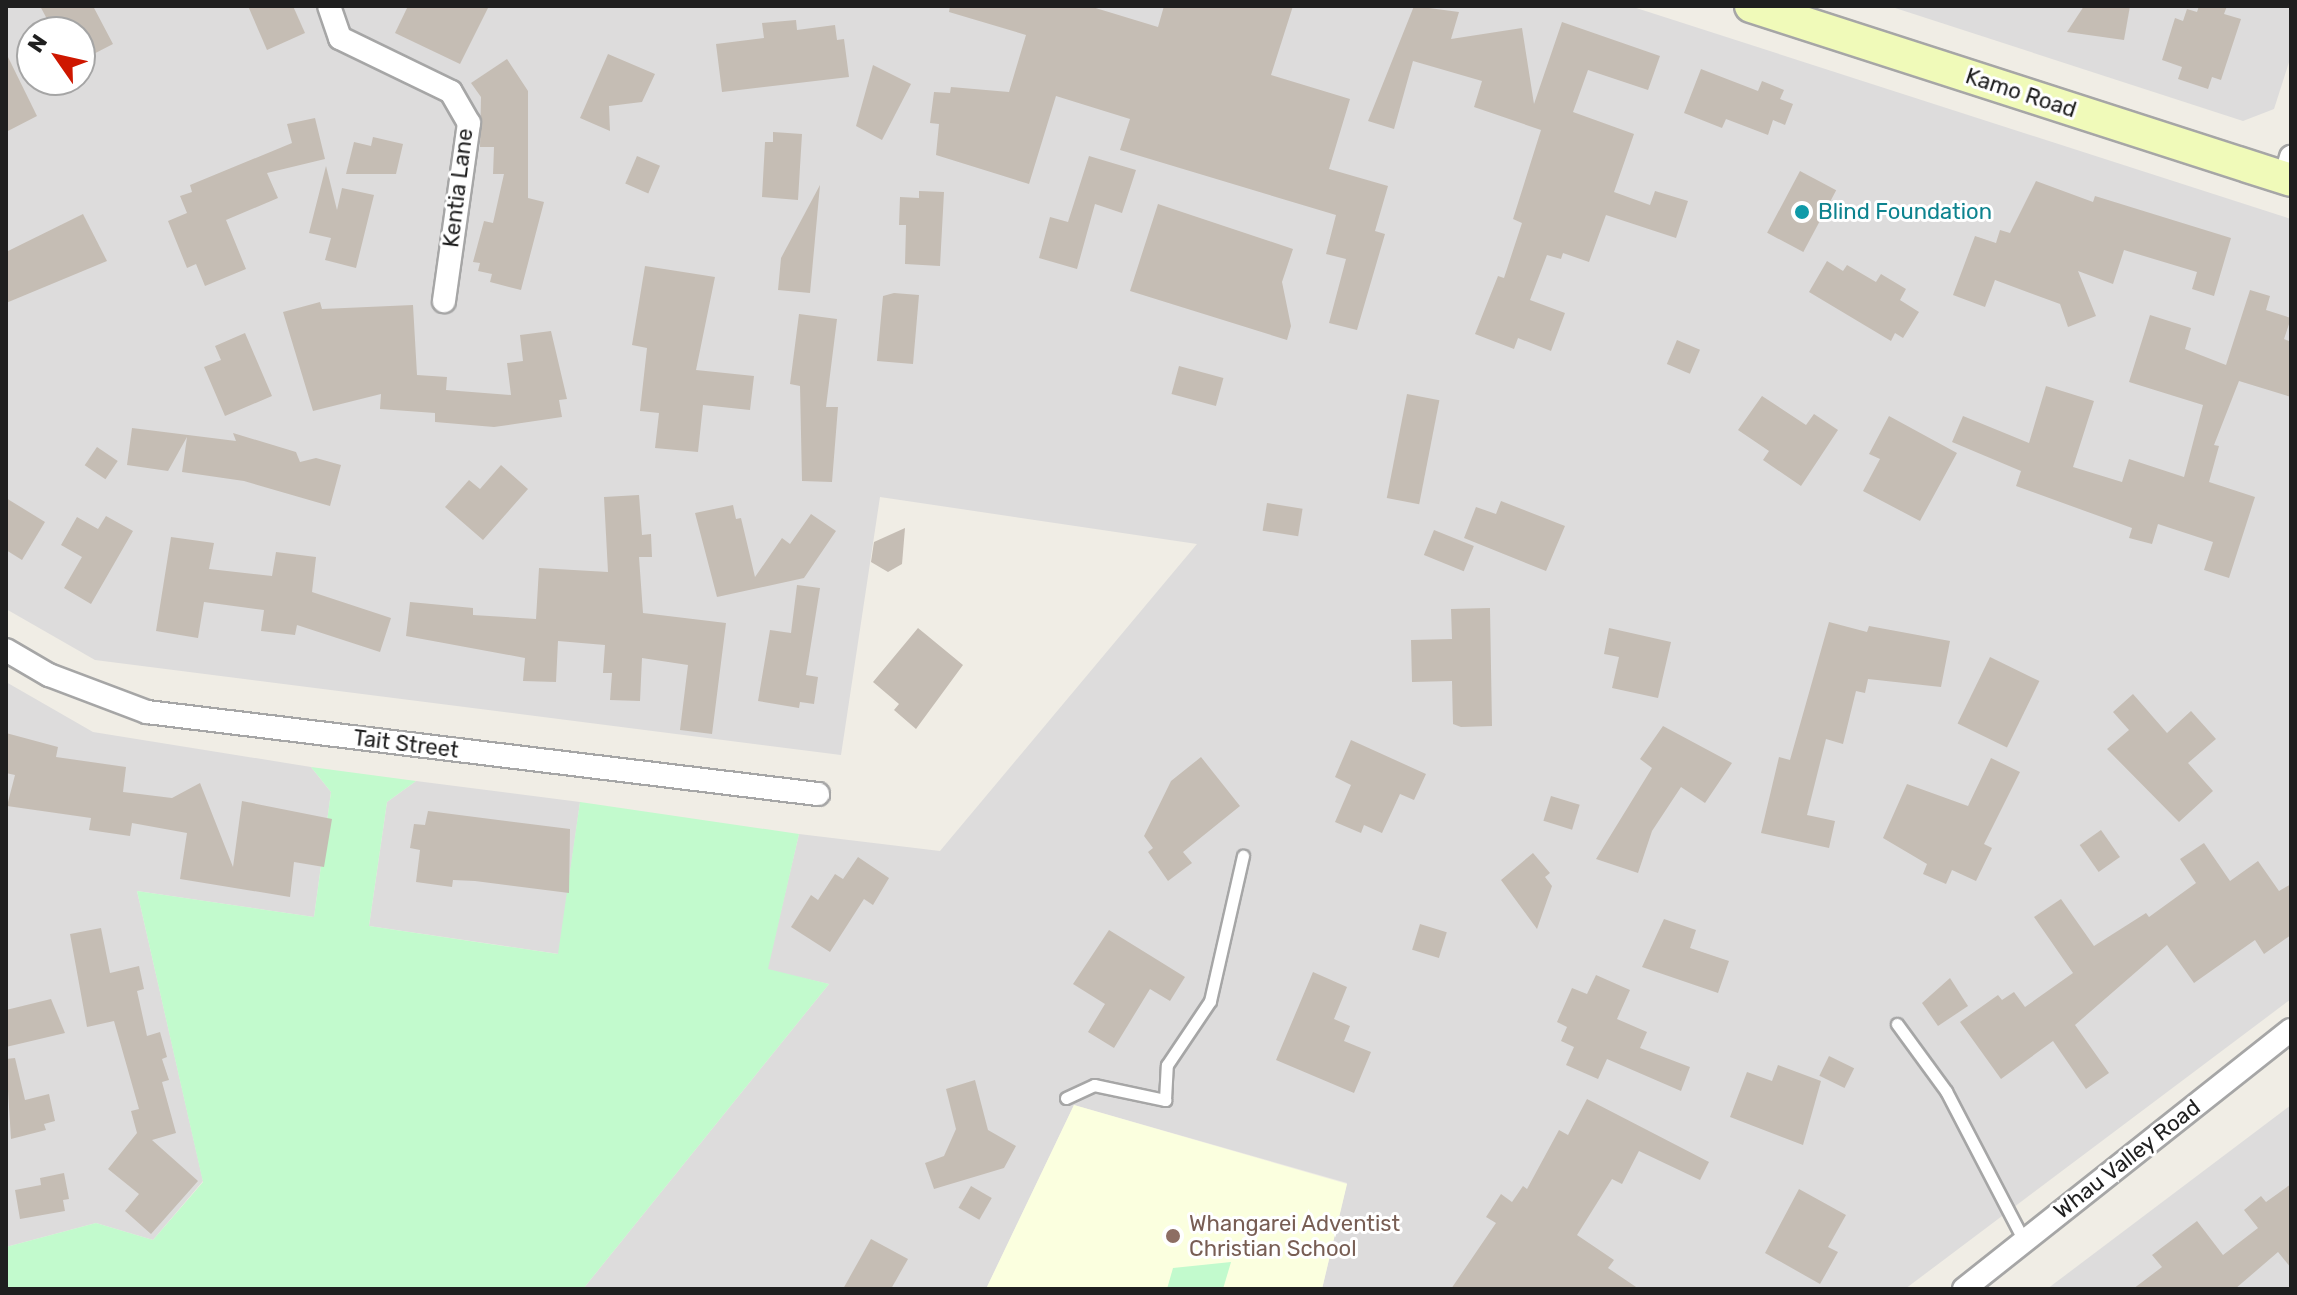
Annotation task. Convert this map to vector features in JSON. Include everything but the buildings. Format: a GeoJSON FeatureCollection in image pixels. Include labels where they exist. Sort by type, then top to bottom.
{"type":"FeatureCollection","features":[{"type":"Feature","properties":{"kind":"main road","name":"Kamo Road"},"geometry":{"type":"LineString","coordinates":[[1766,8],[2289,172]]}},
{"type":"Feature","properties":{"kind":"street","name":"Kentia Lane"},"geometry":{"type":"LineString","coordinates":[[329,6],[340,38],[451,92],[469,123],[444,301]]}},
{"type":"Feature","properties":{"kind":"street","name":"Tait Street"},"geometry":{"type":"LineString","coordinates":[[6,650],[49,675],[147,712],[818,794]]}},
{"type":"Feature","properties":{"kind":"street","name":"Whau Valley Road"},"geometry":{"type":"LineString","coordinates":[[1964,1289],[2291,1030]]}},
{"type":"Feature","properties":{"kind":"lane"},"geometry":{"type":"LineString","coordinates":[[1066,1098],[1094,1085],[1165,1100],[1163,1079],[1171,1056],[1210,1001],[1243,856]]}},
{"type":"Feature","properties":{"kind":"lane"},"geometry":{"type":"LineString","coordinates":[[1897,1024],[1946,1091],[2024,1241]]}},
{"type":"Feature","properties":{"kind":"shaded area"},"geometry":{"type":"Polygon","coordinates":[[[6,6],[1630,6],[2291,219],[2291,999],[1905,1289],[1322,1289],[1347,1183],[1074,1105],[986,1289],[583,1289],[829,984],[767,970],[799,834],[940,851],[1197,544],[880,497],[841,755],[95,660],[6,609],[6,6]]]}},
{"type":"Feature","properties":{"kind":"shaded area"},"geometry":{"type":"Polygon","coordinates":[[[1889,6],[2291,6],[2291,56],[2274,109],[2243,121],[1889,6]]]}},
{"type":"Feature","properties":{"kind":"shaded area"},"geometry":{"type":"Polygon","coordinates":[[[6,682],[93,732],[311,767],[331,792],[314,917],[137,891],[203,1181],[153,1240],[96,1223],[6,1247],[6,682]]]}},
{"type":"Feature","properties":{"kind":"shaded area"},"geometry":{"type":"Polygon","coordinates":[[[416,781],[580,802],[559,954],[369,926],[387,802],[416,781]]]}},
{"type":"Feature","properties":{"kind":"shaded area","name":"Whangarei Adventist Christian School"},"geometry":{"type":"Polygon","coordinates":[[[1074,1105],[1347,1184],[1322,1289],[986,1289],[1074,1105]]]}},
{"type":"Feature","properties":{"kind":"shaded area"},"geometry":{"type":"Polygon","coordinates":[[[2291,1105],[2291,1289],[2047,1289],[2291,1105]]]}},
{"type":"Feature","properties":{"kind":"green space"},"geometry":{"type":"Polygon","coordinates":[[[311,767],[416,781],[387,802],[369,926],[558,954],[580,802],[799,834],[768,969],[829,984],[583,1289],[6,1289],[6,1247],[96,1223],[153,1240],[203,1182],[137,891],[314,917],[331,792],[311,767]]]}},
{"type":"Feature","properties":{"kind":"green space"},"geometry":{"type":"Polygon","coordinates":[[[1231,1262],[1223,1289],[1167,1289],[1173,1268],[1231,1262]]]}},
{"type":"Feature","properties":{"kind":"place","name":"Blind Foundation"},"geometry":{"type":"Point","coordinates":[1802,212]}},
{"type":"Feature","properties":{"kind":"place","name":"Whangarei Adventist Christian School"},"geometry":{"type":"Point","coordinates":[1173,1236]}}]}
